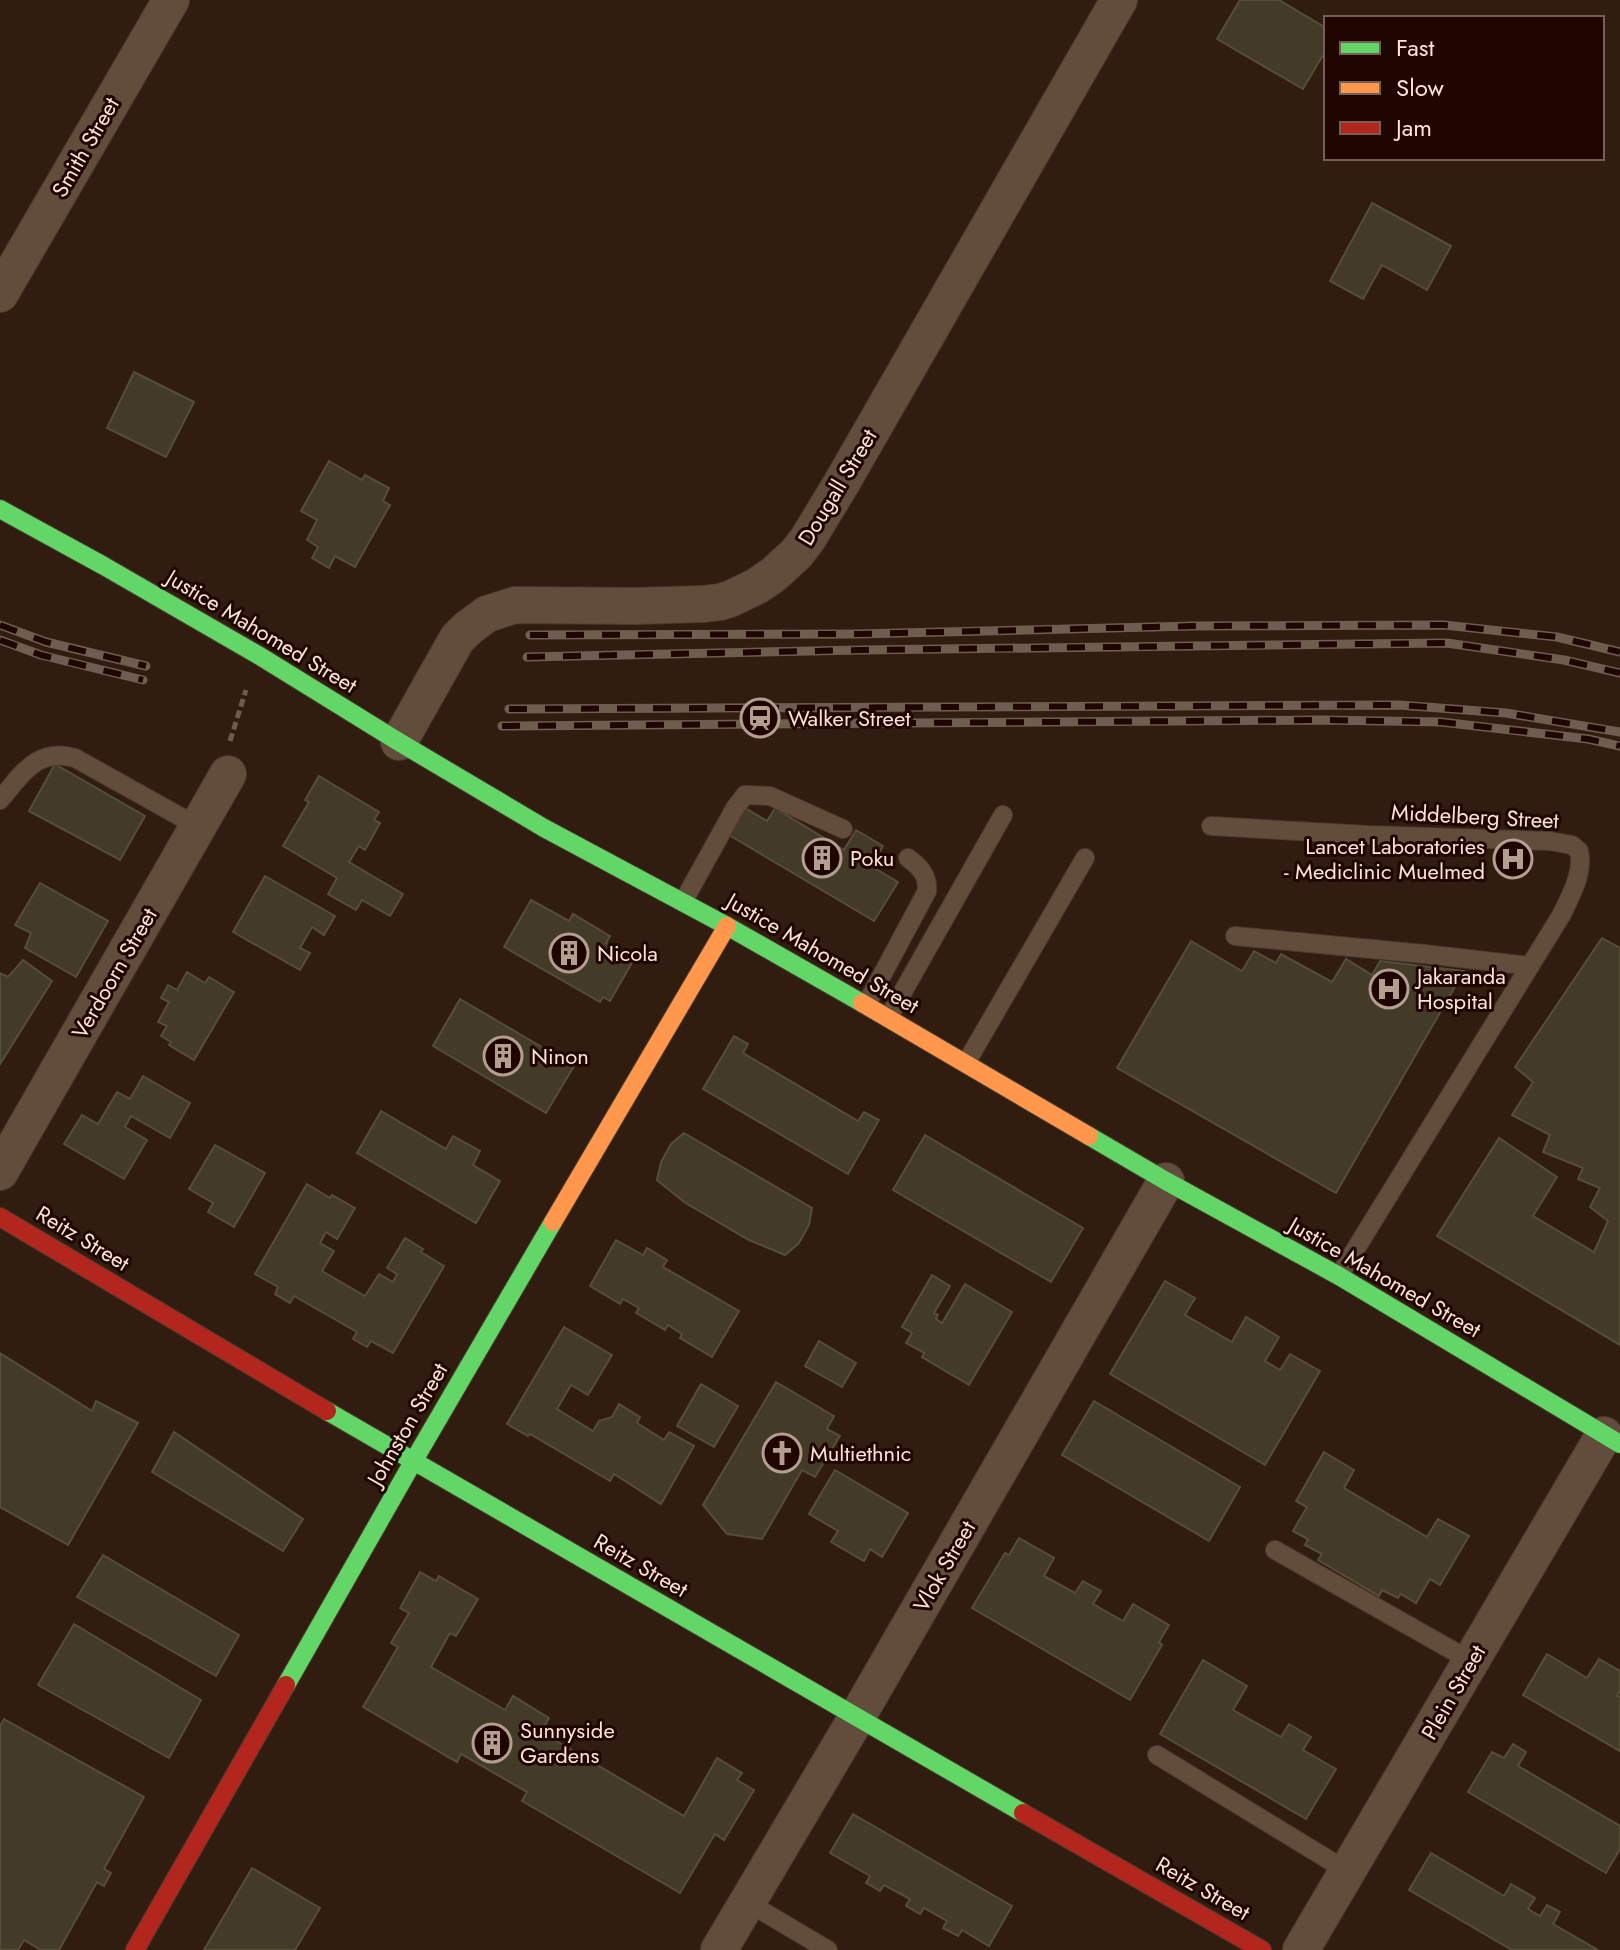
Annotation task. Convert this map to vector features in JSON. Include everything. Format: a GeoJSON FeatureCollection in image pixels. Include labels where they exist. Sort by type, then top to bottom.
{"type":"FeatureCollection","features":[{"type":"Feature","properties":{"kind":"street","name":"Smith Street"},"geometry":{"type":"LineString","coordinates":[[0,294],[171,0]]}},
{"type":"Feature","properties":{"kind":"street","name":"Dougall Street"},"geometry":{"type":"LineString","coordinates":[[399,742],[457,639],[487,614],[507,606],[527,604],[637,606],[720,602],[757,586],[788,563],[807,540],[841,484],[1119,0]]}},
{"type":"Feature","properties":{"kind":"street","name":"Justice Mahomed Street"},"geometry":{"type":"LineString","coordinates":[[0,509],[258,655],[544,828],[727,926],[1166,1181],[1339,1276],[1612,1440]]}},
{"type":"Feature","properties":{"kind":"street","name":"Verdoorn Street"},"geometry":{"type":"LineString","coordinates":[[0,1172],[228,774]]}},
{"type":"Feature","properties":{"kind":"street","name":"Johnston Street"},"geometry":{"type":"LineString","coordinates":[[135,1950],[413,1462],[727,926]]}},
{"type":"Feature","properties":{"kind":"street","name":"Vlok Street"},"geometry":{"type":"LineString","coordinates":[[719,1950],[1166,1181]]}},
{"type":"Feature","properties":{"kind":"street","name":"Reitz Street"},"geometry":{"type":"LineString","coordinates":[[0,1217],[413,1462],[1262,1950]]}},
{"type":"Feature","properties":{"kind":"street","name":"Plein Street"},"geometry":{"type":"LineString","coordinates":[[1301,1950],[1471,1661],[1612,1440]]}},
{"type":"Feature","properties":{"kind":"lane"},"geometry":{"type":"LineString","coordinates":[[0,800],[40,759],[62,754],[75,758],[197,826]]}},
{"type":"Feature","properties":{"kind":"lane"},"geometry":{"type":"LineString","coordinates":[[683,902],[745,795],[770,796],[843,829]]}},
{"type":"Feature","properties":{"kind":"lane"},"geometry":{"type":"LineString","coordinates":[[888,1018],[1003,815]]}},
{"type":"Feature","properties":{"kind":"lane","name":"Middelberg Street"},"geometry":{"type":"LineString","coordinates":[[1211,826],[1550,841],[1572,845],[1579,851],[1581,862],[1572,894],[1339,1276]]}},
{"type":"Feature","properties":{"kind":"lane"},"geometry":{"type":"LineString","coordinates":[[866,1005],[927,891],[928,880],[908,858]]}},
{"type":"Feature","properties":{"kind":"lane"},"geometry":{"type":"LineString","coordinates":[[966,1063],[1085,858]]}},
{"type":"Feature","properties":{"kind":"lane"},"geometry":{"type":"LineString","coordinates":[[1235,936],[1530,966]]}},
{"type":"Feature","properties":{"kind":"lane"},"geometry":{"type":"LineString","coordinates":[[1275,1550],[1471,1661]]}},
{"type":"Feature","properties":{"kind":"lane"},"geometry":{"type":"LineString","coordinates":[[1157,1755],[1347,1871]]}},
{"type":"Feature","properties":{"kind":"lane"},"geometry":{"type":"LineString","coordinates":[[747,1902],[828,1950]]}},
{"type":"Feature","properties":{"kind":"path"},"geometry":{"type":"LineString","coordinates":[[230,737],[258,655]]}},
{"type":"Feature","properties":{"kind":"building"},"geometry":{"type":"Polygon","coordinates":[[[1240,0],[1279,0],[1324,27],[1324,53],[1303,89],[1217,39],[1240,0]]]}},
{"type":"Feature","properties":{"kind":"building"},"geometry":{"type":"Polygon","coordinates":[[[1372,203],[1451,246],[1427,290],[1382,265],[1363,299],[1330,281],[1372,203]]]}},
{"type":"Feature","properties":{"kind":"building"},"geometry":{"type":"Polygon","coordinates":[[[134,372],[194,402],[166,457],[107,428],[134,372]]]}},
{"type":"Feature","properties":{"kind":"building"},"geometry":{"type":"Polygon","coordinates":[[[329,461],[362,480],[365,475],[389,488],[383,501],[390,505],[355,567],[335,556],[329,568],[312,558],[318,547],[307,540],[317,520],[301,511],[329,461]]]}},
{"type":"Feature","properties":{"kind":"building"},"geometry":{"type":"Polygon","coordinates":[[[55,764],[145,816],[120,860],[29,811],[55,764]]]}},
{"type":"Feature","properties":{"kind":"building"},"geometry":{"type":"Polygon","coordinates":[[[319,776],[379,812],[374,820],[380,823],[365,850],[359,846],[349,862],[403,894],[390,916],[362,900],[356,910],[328,894],[337,878],[283,846],[309,802],[305,800],[319,776]]]}},
{"type":"Feature","properties":{"kind":"building","name":"Poku"},"geometry":{"type":"Polygon","coordinates":[[[740,805],[767,821],[775,808],[844,850],[856,830],[883,846],[871,866],[898,882],[874,921],[724,832],[740,805]]]}},
{"type":"Feature","properties":{"kind":"building"},"geometry":{"type":"Polygon","coordinates":[[[265,876],[335,916],[324,935],[312,927],[300,948],[310,953],[300,970],[233,932],[265,876]]]}},
{"type":"Feature","properties":{"kind":"building"},"geometry":{"type":"Polygon","coordinates":[[[40,883],[108,921],[76,977],[25,948],[31,933],[15,925],[40,883]]]}},
{"type":"Feature","properties":{"kind":"building","name":"Nicola"},"geometry":{"type":"Polygon","coordinates":[[[531,900],[569,921],[573,914],[610,936],[606,943],[634,959],[610,1001],[603,997],[600,1002],[504,947],[531,900]]]}},
{"type":"Feature","properties":{"kind":"building"},"geometry":{"type":"Polygon","coordinates":[[[1602,938],[1620,948],[1620,1345],[1437,1236],[1499,1138],[1557,1177],[1533,1216],[1594,1252],[1608,1221],[1590,1207],[1600,1188],[1578,1179],[1583,1168],[1543,1152],[1550,1135],[1512,1115],[1533,1082],[1515,1067],[1602,938]]]}},
{"type":"Feature","properties":{"kind":"building"},"geometry":{"type":"Polygon","coordinates":[[[1191,941],[1242,971],[1254,951],[1276,963],[1281,954],[1332,982],[1346,959],[1372,975],[1380,961],[1464,971],[1336,1193],[1117,1068],[1191,941]]]}},
{"type":"Feature","properties":{"kind":"building"},"geometry":{"type":"Polygon","coordinates":[[[23,960],[52,981],[0,1064],[0,973],[8,977],[23,960]]]}},
{"type":"Feature","properties":{"kind":"building"},"geometry":{"type":"Polygon","coordinates":[[[187,972],[205,983],[209,977],[234,992],[194,1060],[169,1045],[171,1042],[161,1036],[167,1026],[158,1022],[169,1002],[161,998],[168,985],[177,990],[187,972]]]}},
{"type":"Feature","properties":{"kind":"building","name":"Ninon"},"geometry":{"type":"Polygon","coordinates":[[[460,999],[574,1066],[546,1113],[433,1046],[460,999]]]}},
{"type":"Feature","properties":{"kind":"building"},"geometry":{"type":"Polygon","coordinates":[[[734,1036],[748,1044],[743,1053],[858,1121],[864,1112],[879,1120],[848,1174],[703,1089],[734,1036]]]}},
{"type":"Feature","properties":{"kind":"building"},"geometry":{"type":"Polygon","coordinates":[[[143,1076],[190,1103],[170,1138],[131,1116],[125,1127],[147,1140],[124,1179],[64,1144],[82,1115],[98,1124],[117,1092],[130,1099],[143,1076]]]}},
{"type":"Feature","properties":{"kind":"building"},"geometry":{"type":"Polygon","coordinates":[[[381,1111],[446,1149],[453,1136],[480,1151],[473,1165],[500,1181],[476,1223],[357,1153],[381,1111]]]}},
{"type":"Feature","properties":{"kind":"building"},"geometry":{"type":"Polygon","coordinates":[[[684,1133],[812,1208],[809,1225],[799,1243],[785,1255],[749,1240],[684,1202],[657,1180],[661,1162],[671,1144],[684,1133]]]}},
{"type":"Feature","properties":{"kind":"building"},"geometry":{"type":"Polygon","coordinates":[[[925,1135],[1083,1228],[1051,1282],[893,1190],[925,1135]]]}},
{"type":"Feature","properties":{"kind":"building"},"geometry":{"type":"Polygon","coordinates":[[[215,1145],[265,1173],[234,1227],[208,1212],[213,1203],[189,1189],[215,1145]]]}},
{"type":"Feature","properties":{"kind":"building"},"geometry":{"type":"Polygon","coordinates":[[[307,1184],[355,1208],[337,1239],[326,1232],[320,1243],[334,1251],[322,1271],[365,1296],[379,1274],[393,1282],[397,1274],[387,1268],[405,1238],[444,1266],[393,1353],[371,1341],[367,1347],[353,1339],[357,1332],[294,1296],[290,1303],[275,1294],[278,1287],[255,1274],[307,1184]]]}},
{"type":"Feature","properties":{"kind":"building"},"geometry":{"type":"Polygon","coordinates":[[[616,1240],[643,1255],[647,1248],[667,1260],[663,1267],[739,1311],[712,1357],[680,1338],[682,1334],[668,1325],[665,1330],[636,1313],[639,1308],[623,1299],[620,1304],[590,1286],[616,1240]]]}},
{"type":"Feature","properties":{"kind":"building"},"geometry":{"type":"Polygon","coordinates":[[[932,1275],[950,1286],[934,1313],[942,1323],[965,1284],[1012,1312],[969,1385],[922,1357],[924,1353],[906,1343],[912,1333],[902,1327],[932,1275]]]}},
{"type":"Feature","properties":{"kind":"building"},"geometry":{"type":"Polygon","coordinates":[[[1165,1281],[1195,1298],[1185,1315],[1232,1342],[1246,1317],[1279,1337],[1265,1361],[1280,1370],[1290,1354],[1320,1371],[1265,1465],[1110,1374],[1165,1281]]]}},
{"type":"Feature","properties":{"kind":"building"},"geometry":{"type":"Polygon","coordinates":[[[564,1327],[612,1355],[588,1395],[571,1385],[557,1409],[593,1431],[599,1421],[612,1417],[619,1404],[640,1417],[637,1423],[664,1440],[669,1432],[694,1446],[661,1504],[614,1474],[610,1481],[507,1424],[564,1327]]]}},
{"type":"Feature","properties":{"kind":"building"},"geometry":{"type":"Polygon","coordinates":[[[819,1341],[856,1363],[842,1387],[805,1366],[819,1341]]]}},
{"type":"Feature","properties":{"kind":"building"},"geometry":{"type":"Polygon","coordinates":[[[0,1353],[92,1411],[96,1401],[138,1423],[68,1545],[0,1507],[0,1353]]]}},
{"type":"Feature","properties":{"kind":"building","name":"Multiethnic"},"geometry":{"type":"Polygon","coordinates":[[[776,1382],[834,1416],[827,1429],[840,1436],[815,1477],[802,1470],[762,1539],[727,1534],[703,1505],[776,1382]]]}},
{"type":"Feature","properties":{"kind":"building"},"geometry":{"type":"Polygon","coordinates":[[[701,1384],[738,1406],[714,1447],[677,1426],[701,1384]]]}},
{"type":"Feature","properties":{"kind":"building"},"geometry":{"type":"Polygon","coordinates":[[[1094,1401],[1240,1487],[1209,1541],[1062,1455],[1094,1401]]]}},
{"type":"Feature","properties":{"kind":"building"},"geometry":{"type":"Polygon","coordinates":[[[174,1432],[303,1519],[283,1551],[152,1472],[174,1432]]]}},
{"type":"Feature","properties":{"kind":"building"},"geometry":{"type":"Polygon","coordinates":[[[1324,1452],[1354,1470],[1344,1488],[1427,1537],[1438,1519],[1469,1536],[1440,1585],[1430,1579],[1416,1603],[1401,1594],[1398,1598],[1382,1590],[1379,1596],[1318,1560],[1322,1554],[1305,1545],[1308,1539],[1293,1531],[1307,1507],[1296,1501],[1324,1452]]]}},
{"type":"Feature","properties":{"kind":"building"},"geometry":{"type":"Polygon","coordinates":[[[835,1470],[908,1513],[882,1557],[870,1549],[864,1561],[831,1542],[838,1531],[809,1514],[835,1470]]]}},
{"type":"Feature","properties":{"kind":"building"},"geometry":{"type":"Polygon","coordinates":[[[1019,1538],[1054,1558],[1044,1576],[1075,1593],[1083,1581],[1101,1591],[1093,1604],[1123,1621],[1133,1604],[1169,1625],[1159,1642],[1162,1645],[1130,1700],[972,1608],[1005,1553],[1009,1555],[1019,1538]]]}},
{"type":"Feature","properties":{"kind":"building"},"geometry":{"type":"Polygon","coordinates":[[[103,1555],[239,1635],[216,1676],[77,1597],[103,1555]]]}},
{"type":"Feature","properties":{"kind":"building","name":"Sunnyside Gardens"},"geometry":{"type":"Polygon","coordinates":[[[420,1572],[436,1581],[439,1576],[478,1599],[456,1636],[450,1633],[431,1667],[505,1710],[513,1696],[549,1718],[541,1732],[684,1816],[717,1758],[742,1773],[737,1780],[754,1790],[724,1840],[715,1834],[680,1893],[522,1801],[527,1792],[461,1754],[457,1762],[363,1707],[398,1647],[391,1643],[409,1613],[400,1608],[420,1572]]]}},
{"type":"Feature","properties":{"kind":"building"},"geometry":{"type":"Polygon","coordinates":[[[74,1624],[201,1700],[169,1758],[38,1685],[74,1624]]]}},
{"type":"Feature","properties":{"kind":"building"},"geometry":{"type":"Polygon","coordinates":[[[1547,1654],[1587,1678],[1599,1659],[1620,1671],[1617,1696],[1620,1697],[1620,1751],[1523,1695],[1547,1654]]]}},
{"type":"Feature","properties":{"kind":"building"},"geometry":{"type":"Polygon","coordinates":[[[1203,1660],[1247,1686],[1233,1710],[1281,1737],[1289,1724],[1311,1737],[1303,1750],[1336,1769],[1306,1819],[1160,1734],[1203,1660]]]}},
{"type":"Feature","properties":{"kind":"building"},"geometry":{"type":"Polygon","coordinates":[[[4,1719],[144,1797],[104,1869],[111,1873],[104,1886],[97,1882],[59,1950],[41,1950],[24,1940],[18,1950],[0,1950],[0,1726],[4,1719]]]}},
{"type":"Feature","properties":{"kind":"building"},"geometry":{"type":"Polygon","coordinates":[[[1513,1744],[1526,1752],[1518,1766],[1620,1826],[1620,1849],[1606,1873],[1468,1792],[1492,1752],[1504,1758],[1513,1744]]]}},
{"type":"Feature","properties":{"kind":"building"},"geometry":{"type":"Polygon","coordinates":[[[853,1814],[1012,1906],[989,1946],[962,1930],[958,1936],[943,1928],[947,1921],[924,1908],[920,1914],[906,1906],[910,1899],[884,1885],[880,1891],[866,1883],[870,1876],[830,1853],[853,1814]]]}},
{"type":"Feature","properties":{"kind":"building"},"geometry":{"type":"Polygon","coordinates":[[[1431,1853],[1504,1896],[1511,1884],[1535,1898],[1528,1909],[1540,1916],[1547,1905],[1560,1912],[1553,1924],[1598,1950],[1512,1950],[1409,1890],[1431,1853]]]}},
{"type":"Feature","properties":{"kind":"building"},"geometry":{"type":"Polygon","coordinates":[[[252,1868],[320,1908],[295,1950],[204,1950],[252,1868]]]}},
{"type":"Feature","properties":{"kind":"railway"},"geometry":{"type":"LineString","coordinates":[[0,625],[46,642],[146,666]]}},
{"type":"Feature","properties":{"kind":"railway"},"geometry":{"type":"LineString","coordinates":[[530,635],[857,634],[1194,626],[1444,625],[1557,637],[1620,652]]}},
{"type":"Feature","properties":{"kind":"railway"},"geometry":{"type":"LineString","coordinates":[[0,640],[41,655],[143,680]]}},
{"type":"Feature","properties":{"kind":"railway"},"geometry":{"type":"LineString","coordinates":[[527,657],[1447,643],[1564,660],[1620,673]]}},
{"type":"Feature","properties":{"kind":"railway"},"geometry":{"type":"LineString","coordinates":[[509,709],[1399,705],[1506,713],[1620,732]]}},
{"type":"Feature","properties":{"kind":"railway"},"geometry":{"type":"LineString","coordinates":[[502,726],[1323,720],[1441,722],[1588,739],[1620,746]]}},
{"type":"Feature","properties":{"kind":"traffic: fast"},"geometry":{"type":"LineString","coordinates":[[0,509],[258,655],[544,828],[862,1003]]}},
{"type":"Feature","properties":{"kind":"traffic: fast"},"geometry":{"type":"LineString","coordinates":[[1089,1136],[1339,1276],[1620,1444]]}},
{"type":"Feature","properties":{"kind":"traffic: fast"},"geometry":{"type":"LineString","coordinates":[[286,1685],[553,1222]]}},
{"type":"Feature","properties":{"kind":"traffic: fast"},"geometry":{"type":"LineString","coordinates":[[327,1411],[1023,1813]]}},
{"type":"Feature","properties":{"kind":"traffic: slow"},"geometry":{"type":"LineString","coordinates":[[553,1222],[727,926]]}},
{"type":"Feature","properties":{"kind":"traffic: slow"},"geometry":{"type":"LineString","coordinates":[[862,1003],[1089,1136]]}},
{"type":"Feature","properties":{"kind":"traffic: jam"},"geometry":{"type":"LineString","coordinates":[[0,1217],[327,1411]]}},
{"type":"Feature","properties":{"kind":"traffic: jam"},"geometry":{"type":"LineString","coordinates":[[135,1950],[286,1685]]}},
{"type":"Feature","properties":{"kind":"traffic: jam"},"geometry":{"type":"LineString","coordinates":[[1023,1813],[1262,1950]]}},
{"type":"Feature","properties":{"kind":"place","name":"Walker Street"},"geometry":{"type":"Point","coordinates":[760,718]}},
{"type":"Feature","properties":{"kind":"place","name":"Poku"},"geometry":{"type":"Point","coordinates":[822,858]}},
{"type":"Feature","properties":{"kind":"place","name":"Lancet Laboratories - Mediclinic Muelmed"},"geometry":{"type":"Point","coordinates":[1513,859]}},
{"type":"Feature","properties":{"kind":"place","name":"Nicola"},"geometry":{"type":"Point","coordinates":[569,953]}},
{"type":"Feature","properties":{"kind":"place","name":"Jakaranda Hospital"},"geometry":{"type":"Point","coordinates":[1389,989]}},
{"type":"Feature","properties":{"kind":"place","name":"Ninon"},"geometry":{"type":"Point","coordinates":[503,1056]}},
{"type":"Feature","properties":{"kind":"place","name":"Multiethnic"},"geometry":{"type":"Point","coordinates":[782,1453]}},
{"type":"Feature","properties":{"kind":"place","name":"Sunnyside Gardens"},"geometry":{"type":"Point","coordinates":[492,1743]}}]}
